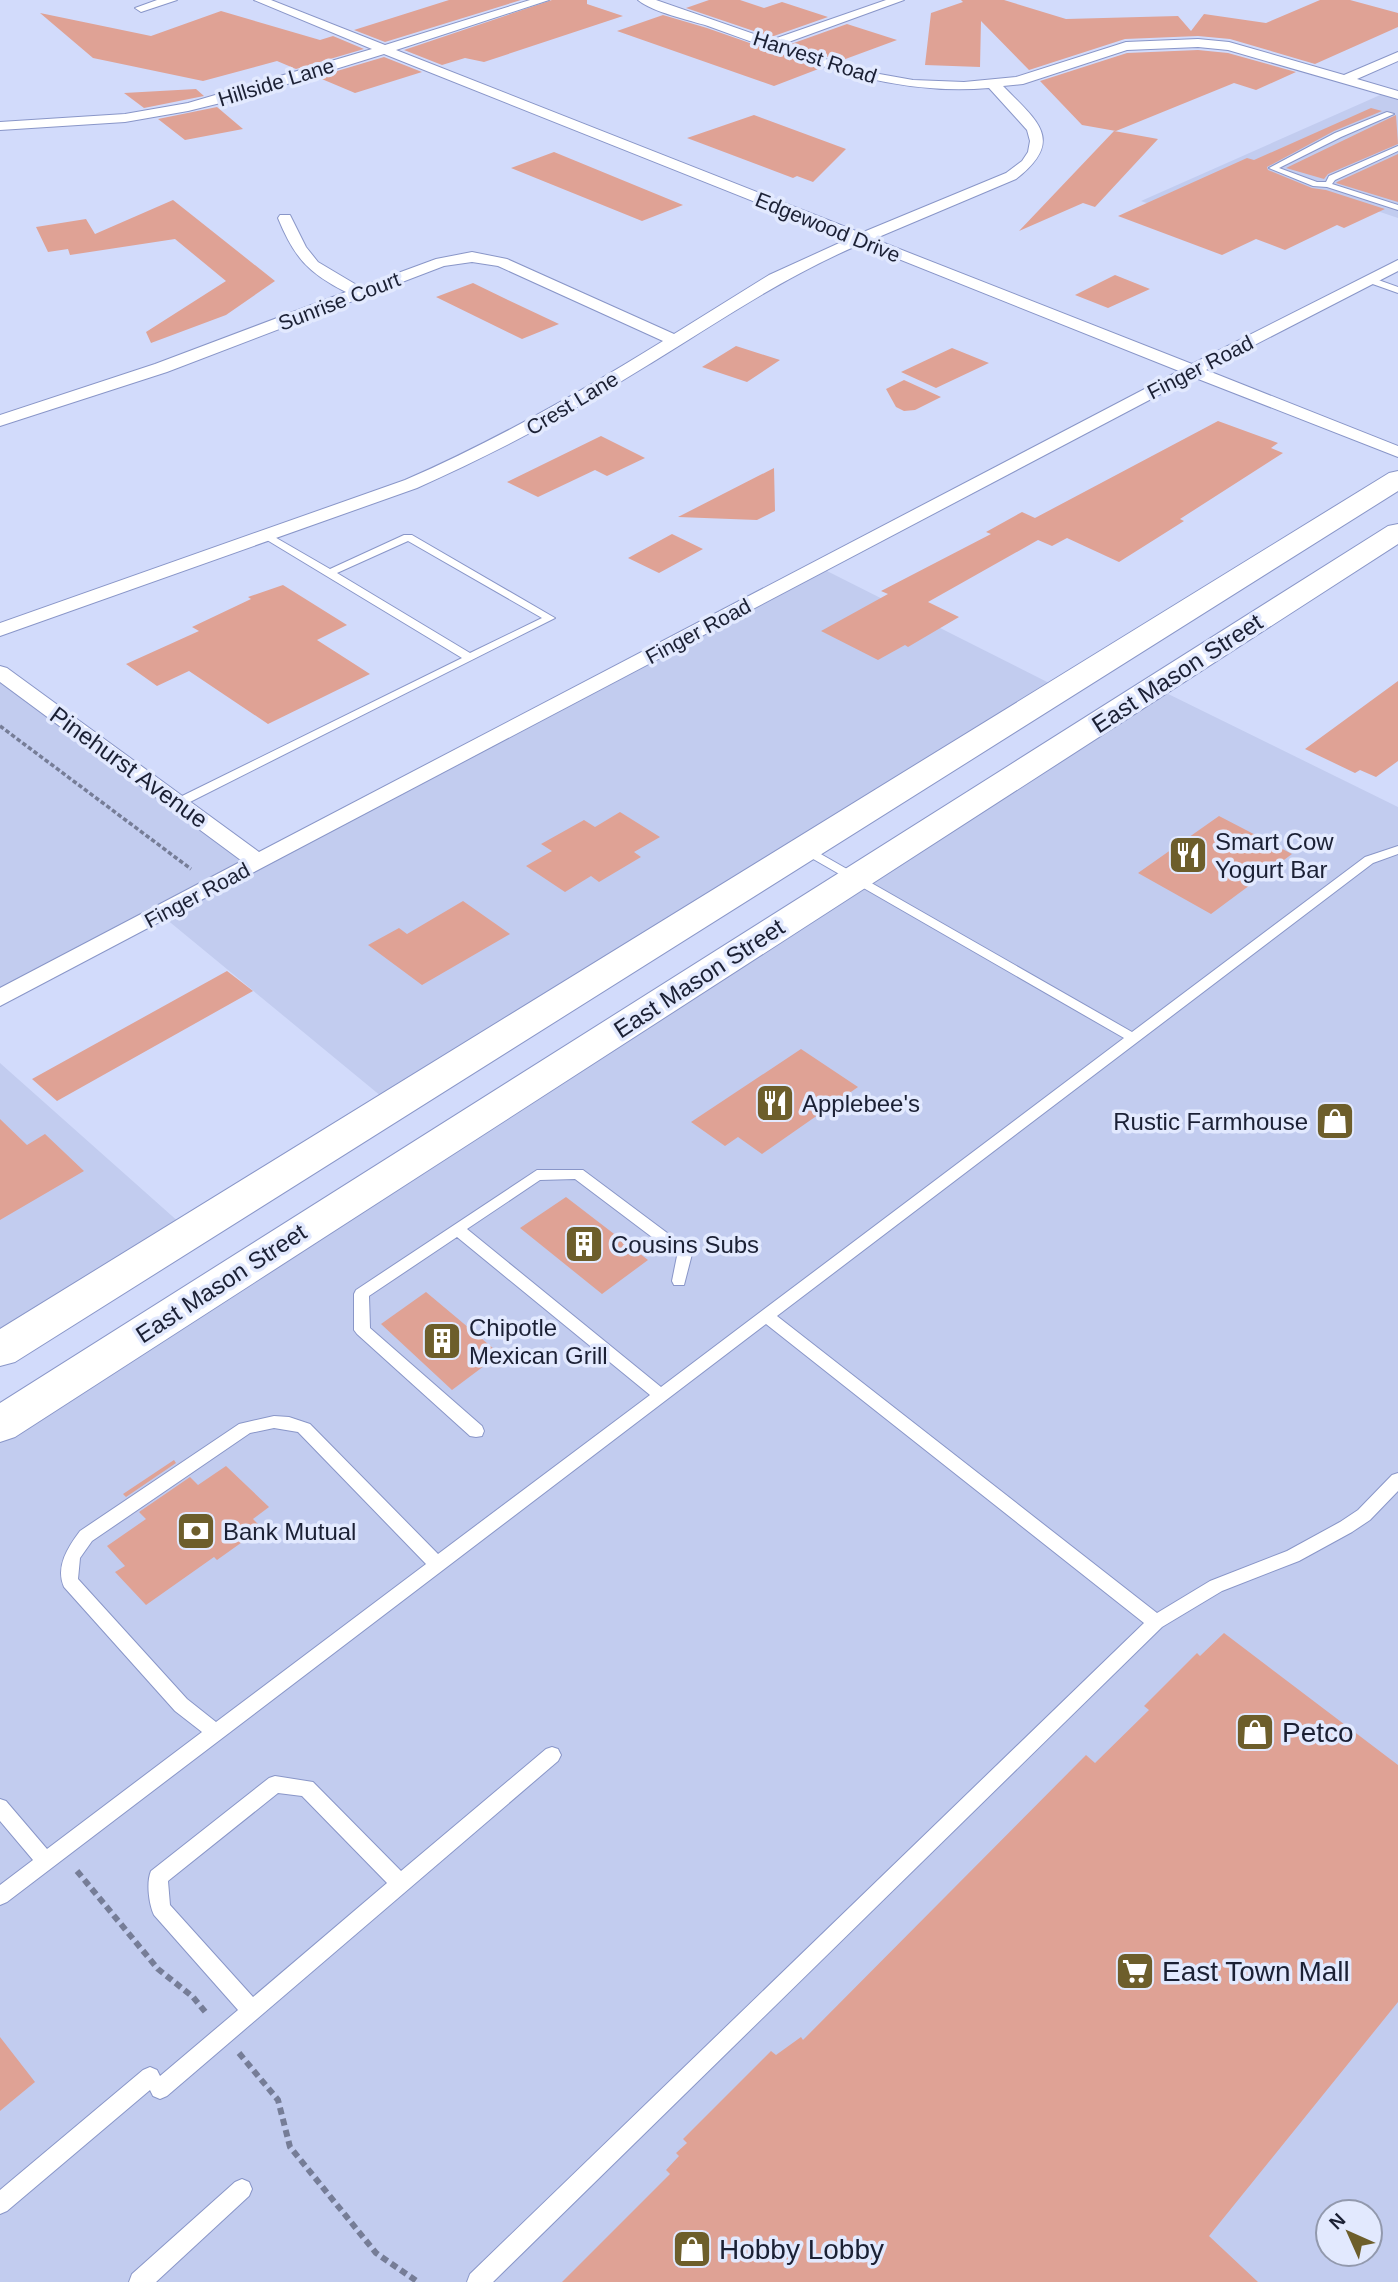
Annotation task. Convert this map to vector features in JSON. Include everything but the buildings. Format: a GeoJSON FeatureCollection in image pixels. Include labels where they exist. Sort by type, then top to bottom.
{"type":"FeatureCollection","features":[{"type":"Feature","properties":{"kind":"main road","name":"East Mason Street"},"geometry":{"type":"LineString","coordinates":[[0,1350],[1398,479]]}},
{"type":"Feature","properties":{"kind":"main road","name":"East Mason Street"},"geometry":{"type":"LineString","coordinates":[[0,1425],[1398,532]]}},
{"type":"Feature","properties":{"kind":"street"},"geometry":{"type":"LineString","coordinates":[[141,8],[172,0]]}},
{"type":"Feature","properties":{"kind":"street","name":"Edgewood Drive"},"geometry":{"type":"LineString","coordinates":[[260,0],[1398,452]]}},
{"type":"Feature","properties":{"kind":"street","name":"Hillside Lane"},"geometry":{"type":"LineString","coordinates":[[0,126],[125,118],[188,107],[543,0]]}},
{"type":"Feature","properties":{"kind":"street","name":"Harvest Road"},"geometry":{"type":"LineString","coordinates":[[644,0],[854,73],[893,82],[940,86],[993,84],[1038,76],[1116,49],[1161,43],[1198,43],[1229,46],[1398,95]]}},
{"type":"Feature","properties":{"kind":"street"},"geometry":{"type":"LineString","coordinates":[[771,44],[898,0]]}},
{"type":"Feature","properties":{"kind":"street"},"geometry":{"type":"LineString","coordinates":[[1346,79],[1398,56]]}},
{"type":"Feature","properties":{"kind":"street","name":"Crest Lane"},"geometry":{"type":"LineString","coordinates":[[0,630],[411,484],[475,457],[552,416],[775,278],[858,239],[1011,176],[1033,159],[1039,141],[1034,128],[993,84]]}},
{"type":"Feature","properties":{"kind":"street"},"geometry":{"type":"LineString","coordinates":[[285,218],[306,261],[318,271],[360,293]]}},
{"type":"Feature","properties":{"kind":"street","name":"Sunrise Court"},"geometry":{"type":"LineString","coordinates":[[0,421],[126,380],[441,262],[464,258],[491,259],[674,340]]}},
{"type":"Feature","properties":{"kind":"street","name":"Finger Road"},"geometry":{"type":"LineString","coordinates":[[0,998],[1191,371],[1398,265]]}},
{"type":"Feature","properties":{"kind":"street","name":"Pinehurst Avenue"},"geometry":{"type":"LineString","coordinates":[[0,672],[258,863]]}},
{"type":"Feature","properties":{"kind":"lane"},"geometry":{"type":"LineString","coordinates":[[1396,114],[1338,135],[1273,168],[1316,184],[1328,185],[1398,208]]}},
{"type":"Feature","properties":{"kind":"lane"},"geometry":{"type":"LineString","coordinates":[[1328,185],[1332,178],[1398,148]]}},
{"type":"Feature","properties":{"kind":"lane"},"geometry":{"type":"LineString","coordinates":[[1370,280],[1398,290]]}},
{"type":"Feature","properties":{"kind":"lane"},"geometry":{"type":"LineString","coordinates":[[266,536],[471,658]]}},
{"type":"Feature","properties":{"kind":"lane"},"geometry":{"type":"LineString","coordinates":[[178,803],[551,618],[408,537],[329,573]]}},
{"type":"Feature","properties":{"kind":"lane"},"geometry":{"type":"LineString","coordinates":[[805,849],[1133,1038]]}},
{"type":"Feature","properties":{"kind":"lane"},"geometry":{"type":"LineString","coordinates":[[0,1896],[1369,860],[1398,850]]}},
{"type":"Feature","properties":{"kind":"lane"},"geometry":{"type":"LineString","coordinates":[[476,1431],[362,1330],[361,1294],[537,1175],[578,1174],[685,1254],[679,1282]]}},
{"type":"Feature","properties":{"kind":"lane"},"geometry":{"type":"LineString","coordinates":[[457,1229],[662,1396]]}},
{"type":"Feature","properties":{"kind":"lane"},"geometry":{"type":"LineString","coordinates":[[767,1317],[1156,1622]]}},
{"type":"Feature","properties":{"kind":"lane"},"geometry":{"type":"LineString","coordinates":[[216,1733],[181,1705],[70,1582],[68,1571],[71,1559],[86,1536],[246,1428],[261,1423],[290,1422],[304,1428],[438,1565]]}},
{"type":"Feature","properties":{"kind":"lane"},"geometry":{"type":"LineString","coordinates":[[478,2282],[1156,1622],[1216,1586],[1293,1556],[1346,1527],[1364,1515],[1398,1480]]}},
{"type":"Feature","properties":{"kind":"lane"},"geometry":{"type":"LineString","coordinates":[[0,2204],[155,2083],[224,2035],[552,1755]]}},
{"type":"Feature","properties":{"kind":"lane"},"geometry":{"type":"LineString","coordinates":[[252,2011],[161,1909],[158,1877],[275,1784],[307,1788],[401,1884]]}},
{"type":"Feature","properties":{"kind":"lane"},"geometry":{"type":"LineString","coordinates":[[0,1807],[53,1856]]}},
{"type":"Feature","properties":{"kind":"lane"},"geometry":{"type":"LineString","coordinates":[[139,2282],[242,2189]]}},
{"type":"Feature","properties":{"kind":"path"},"geometry":{"type":"LineString","coordinates":[[0,726],[191,870]]}},
{"type":"Feature","properties":{"kind":"path"},"geometry":{"type":"LineString","coordinates":[[53,1856],[158,1969],[193,1997],[278,2100],[290,2147],[376,2253],[418,2282]]}},
{"type":"Feature","properties":{"kind":"shaded area"},"geometry":{"type":"Polygon","coordinates":[[[1387,92],[1398,95],[1398,218],[1318,191],[1226,232],[1141,201],[1387,92]]]}},
{"type":"Feature","properties":{"kind":"shaded area"},"geometry":{"type":"Polygon","coordinates":[[[819,567],[1061,689],[393,1106],[160,914],[0,998],[0,672],[258,862],[819,567]]]}},
{"type":"Feature","properties":{"kind":"shaded area"},"geometry":{"type":"Polygon","coordinates":[[[1154,687],[1398,807],[1398,2282],[0,2282],[0,1425],[1154,687]]]}},
{"type":"Feature","properties":{"kind":"shaded area"},"geometry":{"type":"Polygon","coordinates":[[[0,1063],[190,1232],[0,1350],[0,1063]]]}},
{"type":"Feature","properties":{"kind":"place","name":"Smart Cow Yogurt Bar"},"geometry":{"type":"Point","coordinates":[1188,855]}},
{"type":"Feature","properties":{"kind":"place","name":"Applebee's"},"geometry":{"type":"Point","coordinates":[775,1103]}},
{"type":"Feature","properties":{"kind":"place","name":"Rustic Farmhouse"},"geometry":{"type":"Point","coordinates":[1335,1121]}},
{"type":"Feature","properties":{"kind":"place","name":"Cousins Subs"},"geometry":{"type":"Point","coordinates":[584,1244]}},
{"type":"Feature","properties":{"kind":"place","name":"Chipotle Mexican Grill"},"geometry":{"type":"Point","coordinates":[442,1341]}},
{"type":"Feature","properties":{"kind":"place","name":"Bank Mutual"},"geometry":{"type":"Point","coordinates":[196,1531]}},
{"type":"Feature","properties":{"kind":"place","name":"Petco"},"geometry":{"type":"Point","coordinates":[1255,1732]}},
{"type":"Feature","properties":{"kind":"place","name":"East Town Mall"},"geometry":{"type":"Point","coordinates":[1135,1971]}},
{"type":"Feature","properties":{"kind":"place","name":"Hobby Lobby"},"geometry":{"type":"Point","coordinates":[692,2249]}}]}
